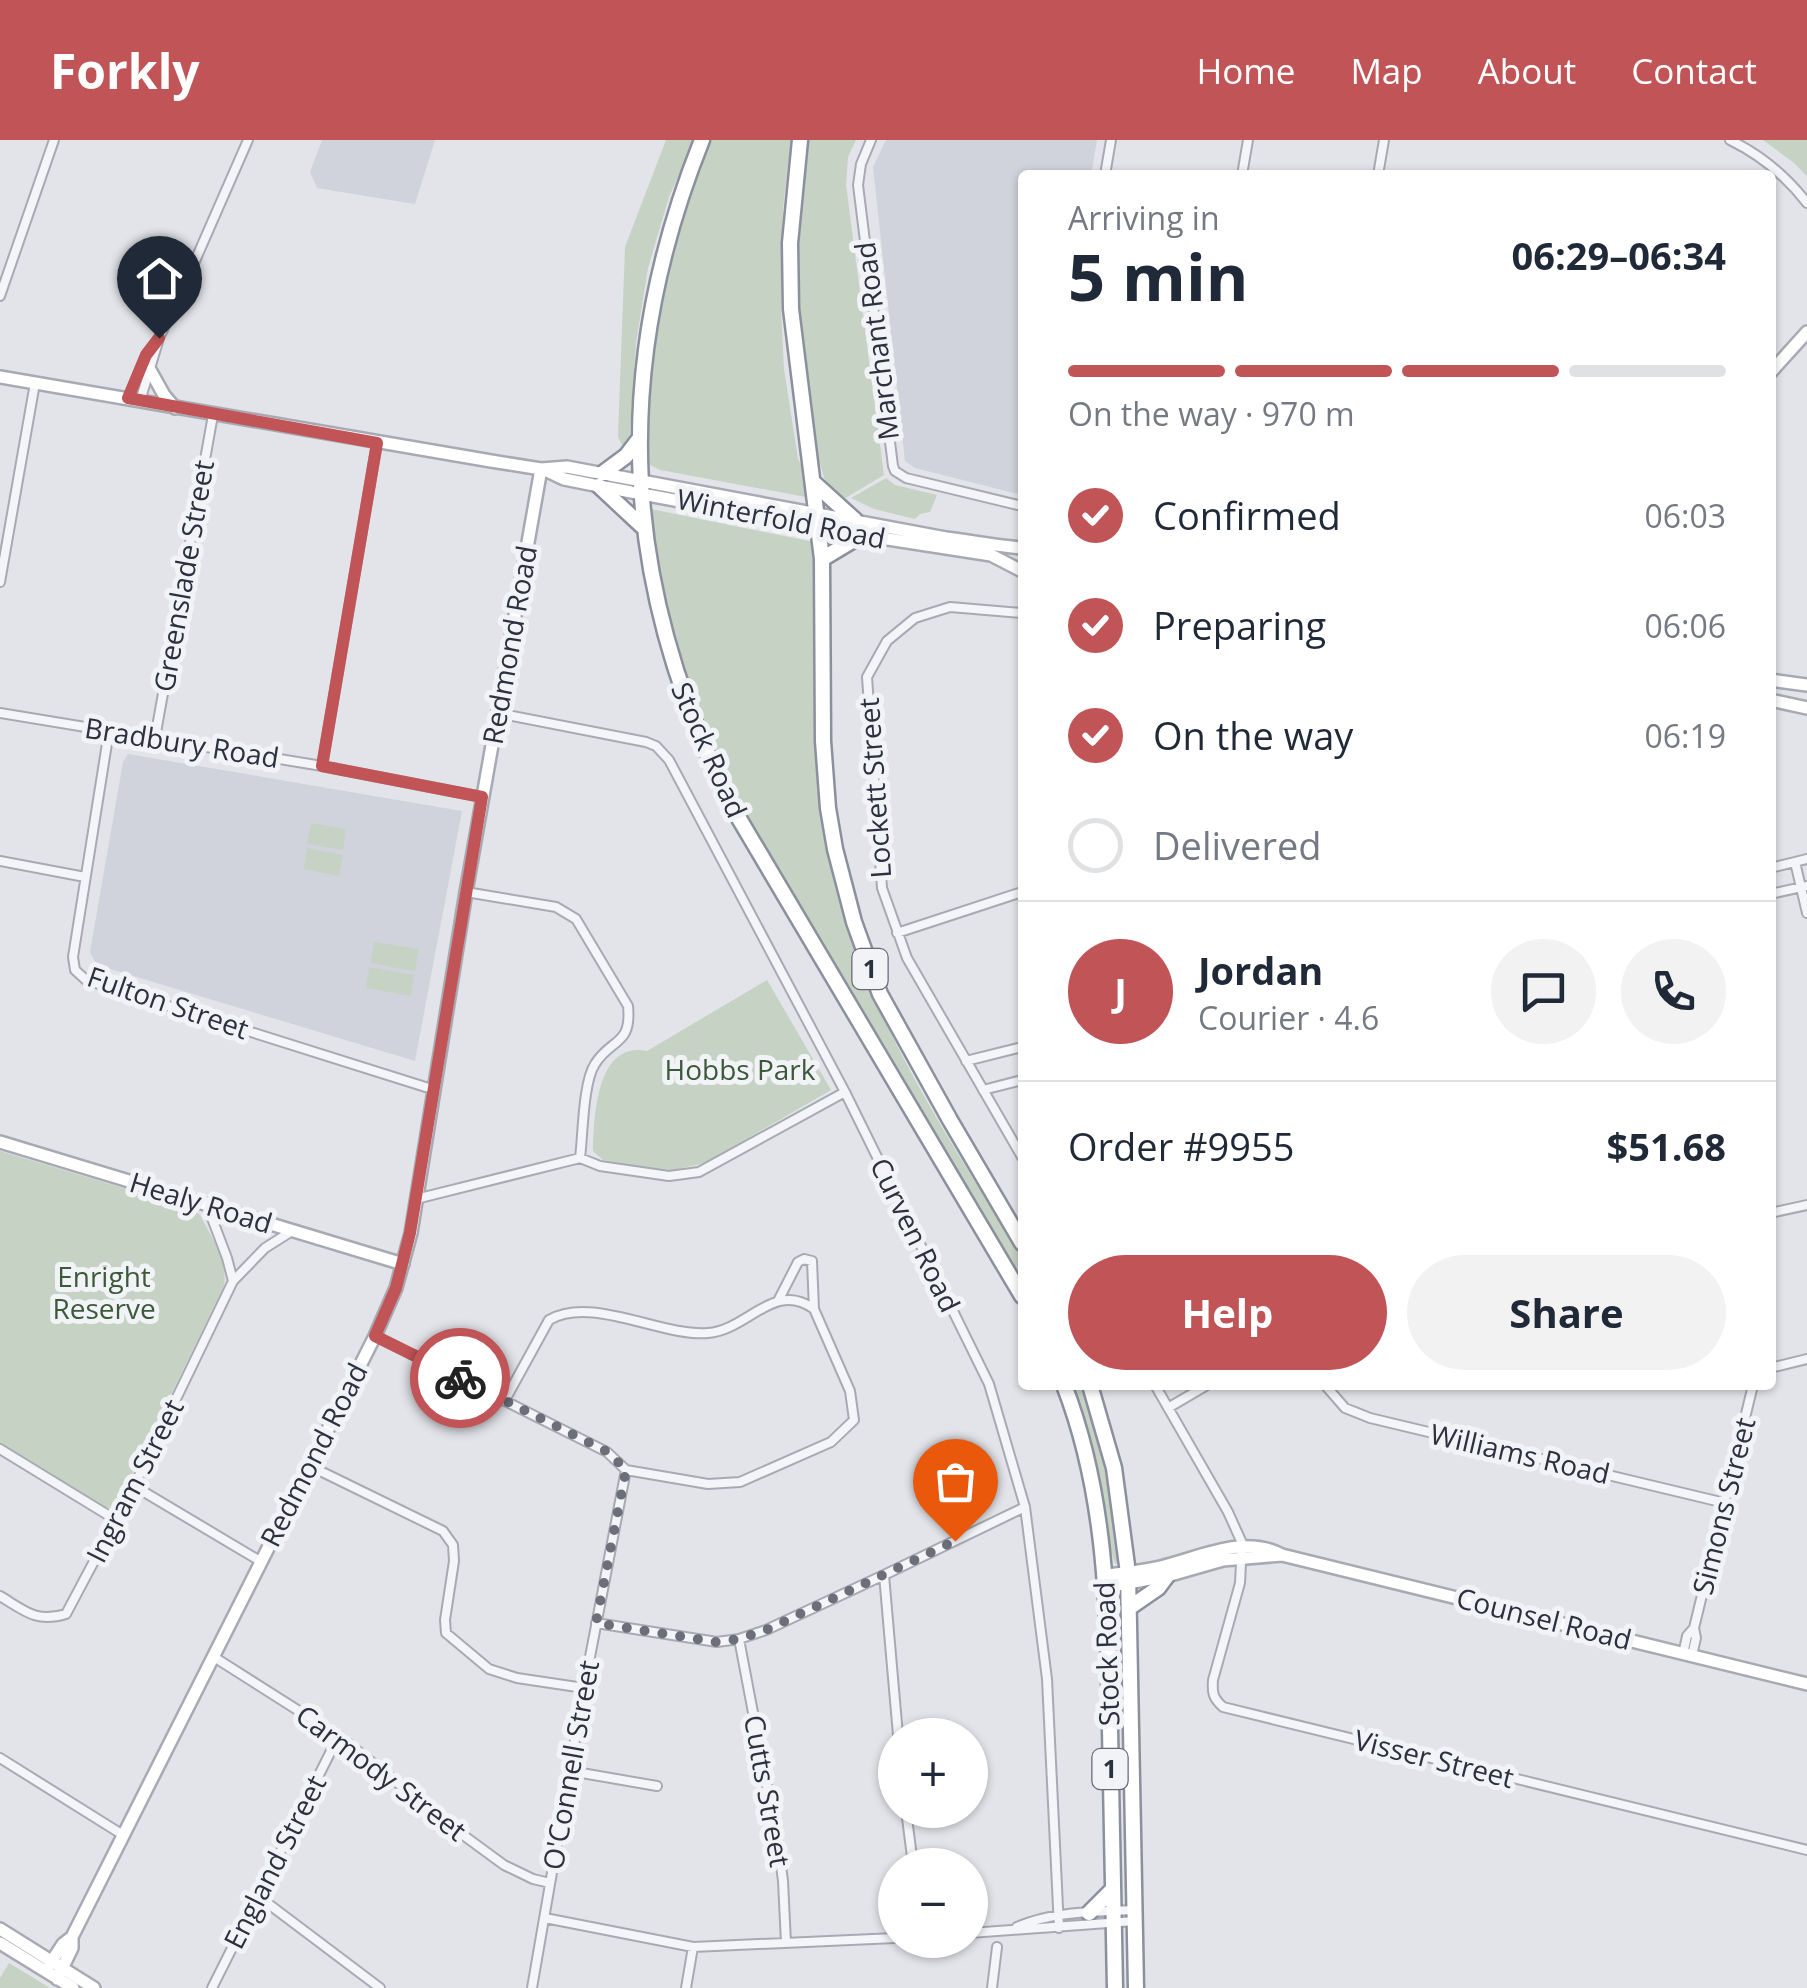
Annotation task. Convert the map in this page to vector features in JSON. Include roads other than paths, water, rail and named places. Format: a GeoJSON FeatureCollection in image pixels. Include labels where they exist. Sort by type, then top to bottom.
{"type":"FeatureCollection","features":[{"type":"Feature","properties":{"kind":"highway","name":"Stock Road"},"geometry":{"type":"LineString","coordinates":[[702,140],[672,223],[656,285],[644,362],[640,438],[644,528],[670,658],[715,774],[756,849],[1018,1289]]}},
{"type":"Feature","properties":{"kind":"highway","name":"1"},"geometry":{"type":"LineString","coordinates":[[800,140],[790,243],[791,309],[822,559],[826,778],[836,850],[854,922],[880,994],[1018,1236]]}},
{"type":"Feature","properties":{"kind":"highway"},"geometry":{"type":"LineString","coordinates":[[640,438],[601,479],[644,528]]}},
{"type":"Feature","properties":{"kind":"highway"},"geometry":{"type":"LineString","coordinates":[[814,482],[855,520]]}},
{"type":"Feature","properties":{"kind":"highway"},"geometry":{"type":"LineString","coordinates":[[822,559],[862,535]]}},
{"type":"Feature","properties":{"kind":"highway","name":"Stock Road"},"geometry":{"type":"LineString","coordinates":[[1066,1390],[1082,1439],[1097,1507],[1106,1581],[1114,1988]]}},
{"type":"Feature","properties":{"kind":"highway","name":"Stock Road"},"geometry":{"type":"LineString","coordinates":[[1091,1390],[1114,1468],[1128,1579],[1136,1988]]}},
{"type":"Feature","properties":{"kind":"highway"},"geometry":{"type":"LineString","coordinates":[[1128,1608],[1158,1588],[1167,1576]]}},
{"type":"Feature","properties":{"kind":"highway"},"geometry":{"type":"LineString","coordinates":[[1090,1913],[1113,1888]]}},
{"type":"Feature","properties":{"kind":"street"},"geometry":{"type":"LineString","coordinates":[[0,296],[54,140]]}},
{"type":"Feature","properties":{"kind":"street"},"geometry":{"type":"LineString","coordinates":[[134,400],[248,140]]}},
{"type":"Feature","properties":{"kind":"street","name":"Marchant Road"},"geometry":{"type":"LineString","coordinates":[[872,140],[861,164],[858,185],[893,466],[906,478],[1018,505]]}},
{"type":"Feature","properties":{"kind":"street"},"geometry":{"type":"LineString","coordinates":[[1106,170],[1111,140]]}},
{"type":"Feature","properties":{"kind":"street"},"geometry":{"type":"LineString","coordinates":[[1243,170],[1248,140]]}},
{"type":"Feature","properties":{"kind":"street"},"geometry":{"type":"LineString","coordinates":[[1379,170],[1384,140]]}},
{"type":"Feature","properties":{"kind":"street"},"geometry":{"type":"LineString","coordinates":[[1730,140],[1776,170]]}},
{"type":"Feature","properties":{"kind":"street"},"geometry":{"type":"LineString","coordinates":[[1776,170],[1807,203]]}},
{"type":"Feature","properties":{"kind":"street"},"geometry":{"type":"LineString","coordinates":[[1776,366],[1805,336]]}},
{"type":"Feature","properties":{"kind":"street"},"geometry":{"type":"LineString","coordinates":[[134,400],[146,355],[159,338]]}},
{"type":"Feature","properties":{"kind":"street"},"geometry":{"type":"LineString","coordinates":[[150,370],[175,408]]}},
{"type":"Feature","properties":{"kind":"street","name":"Winterfold Road"},"geometry":{"type":"LineString","coordinates":[[0,378],[377,443],[541,468],[567,467],[601,479],[817,520],[862,535],[991,556],[1018,570]]}},
{"type":"Feature","properties":{"kind":"street"},"geometry":{"type":"LineString","coordinates":[[0,582],[35,383]]}},
{"type":"Feature","properties":{"kind":"street","name":"Greenslade Street"},"geometry":{"type":"LineString","coordinates":[[155,738],[213,415]]}},
{"type":"Feature","properties":{"kind":"street"},"geometry":{"type":"LineString","coordinates":[[322,766],[377,443]]}},
{"type":"Feature","properties":{"kind":"street","name":"Redmond Road"},"geometry":{"type":"LineString","coordinates":[[54,1970],[62,1944],[72,1937],[124,1835],[396,1288],[416,1198],[541,468]]}},
{"type":"Feature","properties":{"kind":"street","name":"Winterfold Road"},"geometry":{"type":"LineString","coordinates":[[817,520],[855,520],[975,540],[1000,548],[1018,548]]}},
{"type":"Feature","properties":{"kind":"street","name":"Lockett Street"},"geometry":{"type":"LineString","coordinates":[[1018,613],[950,607],[915,618],[887,641],[868,677],[882,888],[908,958],[1018,1150]]}},
{"type":"Feature","properties":{"kind":"street"},"geometry":{"type":"LineString","coordinates":[[1776,681],[1807,685]]}},
{"type":"Feature","properties":{"kind":"street"},"geometry":{"type":"LineString","coordinates":[[1776,701],[1807,708]]}},
{"type":"Feature","properties":{"kind":"street","name":"Bradbury Road"},"geometry":{"type":"LineString","coordinates":[[0,713],[322,766],[482,797]]}},
{"type":"Feature","properties":{"kind":"street","name":"Curven Road"},"geometry":{"type":"LineString","coordinates":[[497,713],[656,746],[669,760],[844,1092],[989,1384],[1025,1507],[1048,1680],[1059,1928]]}},
{"type":"Feature","properties":{"kind":"street","name":"Fulton Street"},"geometry":{"type":"LineString","coordinates":[[110,731],[73,957],[75,970],[86,980],[435,1090]]}},
{"type":"Feature","properties":{"kind":"street"},"geometry":{"type":"LineString","coordinates":[[1776,867],[1807,859]]}},
{"type":"Feature","properties":{"kind":"street"},"geometry":{"type":"LineString","coordinates":[[0,861],[86,877]]}},
{"type":"Feature","properties":{"kind":"street"},"geometry":{"type":"LineString","coordinates":[[1796,862],[1807,913]]}},
{"type":"Feature","properties":{"kind":"street"},"geometry":{"type":"LineString","coordinates":[[1776,893],[1804,886]]}},
{"type":"Feature","properties":{"kind":"street"},"geometry":{"type":"LineString","coordinates":[[466,892],[556,907],[576,920],[628,1006],[630,1021],[624,1036],[596,1061],[589,1076],[580,1158]]}},
{"type":"Feature","properties":{"kind":"street"},"geometry":{"type":"LineString","coordinates":[[896,932],[1018,893]]}},
{"type":"Feature","properties":{"kind":"street"},"geometry":{"type":"LineString","coordinates":[[966,1061],[1018,1048]]}},
{"type":"Feature","properties":{"kind":"street"},"geometry":{"type":"LineString","coordinates":[[984,1090],[1018,1081]]}},
{"type":"Feature","properties":{"kind":"street"},"geometry":{"type":"LineString","coordinates":[[416,1198],[580,1158],[600,1166],[669,1176],[699,1172],[844,1092]]}},
{"type":"Feature","properties":{"kind":"street","name":"Healy Road"},"geometry":{"type":"LineString","coordinates":[[0,1142],[403,1264]]}},
{"type":"Feature","properties":{"kind":"street"},"geometry":{"type":"LineString","coordinates":[[207,1204],[234,1281]]}},
{"type":"Feature","properties":{"kind":"street"},"geometry":{"type":"LineString","coordinates":[[1776,1212],[1807,1204]]}},
{"type":"Feature","properties":{"kind":"street","name":"Ingram Street"},"geometry":{"type":"LineString","coordinates":[[0,1596],[34,1617],[50,1619],[66,1614],[134,1486],[234,1281],[265,1248],[292,1231]]}},
{"type":"Feature","properties":{"kind":"street"},"geometry":{"type":"LineString","coordinates":[[375,1336],[608,1452],[626,1470],[708,1484],[740,1482],[831,1442],[854,1420],[850,1391],[814,1310],[812,1261],[798,1262],[779,1300]]}},
{"type":"Feature","properties":{"kind":"street"},"geometry":{"type":"LineString","coordinates":[[504,1400],[549,1320],[561,1313],[592,1312],[710,1333],[728,1328],[779,1300],[802,1301],[814,1310]]}},
{"type":"Feature","properties":{"kind":"street"},"geometry":{"type":"LineString","coordinates":[[1776,1367],[1807,1359]]}},
{"type":"Feature","properties":{"kind":"street"},"geometry":{"type":"LineString","coordinates":[[1157,1390],[1228,1512],[1240,1535],[1242,1552]]}},
{"type":"Feature","properties":{"kind":"street"},"geometry":{"type":"LineString","coordinates":[[1168,1408],[1199,1390]]}},
{"type":"Feature","properties":{"kind":"street","name":"Williams Road"},"geometry":{"type":"LineString","coordinates":[[1329,1390],[1345,1408],[1370,1418],[1725,1503]]}},
{"type":"Feature","properties":{"kind":"street","name":"Simons Street"},"geometry":{"type":"LineString","coordinates":[[1688,1654],[1696,1638],[1694,1628],[1753,1390]]}},
{"type":"Feature","properties":{"kind":"street"},"geometry":{"type":"LineString","coordinates":[[0,1449],[116,1520]]}},
{"type":"Feature","properties":{"kind":"street"},"geometry":{"type":"LineString","coordinates":[[310,1466],[443,1532],[453,1545],[445,1620],[446,1633],[455,1642],[489,1669],[502,1674],[584,1688]]}},
{"type":"Feature","properties":{"kind":"street","name":"O'Connell Street"},"geometry":{"type":"LineString","coordinates":[[532,1988],[626,1470]]}},
{"type":"Feature","properties":{"kind":"street"},"geometry":{"type":"LineString","coordinates":[[134,1486],[260,1561]]}},
{"type":"Feature","properties":{"kind":"street"},"geometry":{"type":"LineString","coordinates":[[596,1623],[716,1642],[739,1639],[766,1630],[1025,1507]]}},
{"type":"Feature","properties":{"kind":"street","name":"Counsel Road"},"geometry":{"type":"LineString","coordinates":[[1106,1581],[1167,1576],[1242,1552]]}},
{"type":"Feature","properties":{"kind":"street","name":"Counsel Road"},"geometry":{"type":"LineString","coordinates":[[1128,1579],[1242,1552],[1282,1555],[1807,1684]]}},
{"type":"Feature","properties":{"kind":"street","name":"Visser Street"},"geometry":{"type":"LineString","coordinates":[[1242,1552],[1240,1583],[1213,1680],[1214,1699],[1223,1707],[1807,1850]]}},
{"type":"Feature","properties":{"kind":"street"},"geometry":{"type":"LineString","coordinates":[[884,1575],[897,1718]]}},
{"type":"Feature","properties":{"kind":"street","name":"Cutts Street"},"geometry":{"type":"LineString","coordinates":[[739,1639],[778,1844],[786,1944]]}},
{"type":"Feature","properties":{"kind":"street","name":"Carmody Street"},"geometry":{"type":"LineString","coordinates":[[214,1657],[340,1737],[504,1865],[550,1883]]}},
{"type":"Feature","properties":{"kind":"street","name":"England Street"},"geometry":{"type":"LineString","coordinates":[[212,1988],[340,1737]]}},
{"type":"Feature","properties":{"kind":"street"},"geometry":{"type":"LineString","coordinates":[[0,1758],[124,1835]]}},
{"type":"Feature","properties":{"kind":"street"},"geometry":{"type":"LineString","coordinates":[[570,1771],[658,1786]]}},
{"type":"Feature","properties":{"kind":"street"},"geometry":{"type":"LineString","coordinates":[[258,1896],[380,1988]]}},
{"type":"Feature","properties":{"kind":"street"},"geometry":{"type":"LineString","coordinates":[[1013,1929],[1059,1916],[1090,1913],[1113,1917]]}},
{"type":"Feature","properties":{"kind":"street"},"geometry":{"type":"LineString","coordinates":[[988,1932],[1059,1928],[1134,1915]]}},
{"type":"Feature","properties":{"kind":"street"},"geometry":{"type":"LineString","coordinates":[[545,1918],[693,1946],[878,1939]]}},
{"type":"Feature","properties":{"kind":"street"},"geometry":{"type":"LineString","coordinates":[[0,1929],[73,1988]]}},
{"type":"Feature","properties":{"kind":"street"},"geometry":{"type":"LineString","coordinates":[[0,1944],[88,1986]]}},
{"type":"Feature","properties":{"kind":"street"},"geometry":{"type":"LineString","coordinates":[[686,1988],[693,1946]]}},
{"type":"Feature","properties":{"kind":"street"},"geometry":{"type":"LineString","coordinates":[[992,1988],[997,1946]]}},
{"type":"Feature","properties":{"kind":"park label","name":"Hobbs Park"},"geometry":{"type":"Point","coordinates":[740,1070]}},
{"type":"Feature","properties":{"kind":"park label","name":"Enright Reserve"},"geometry":{"type":"Point","coordinates":[104,1293]}}]}
